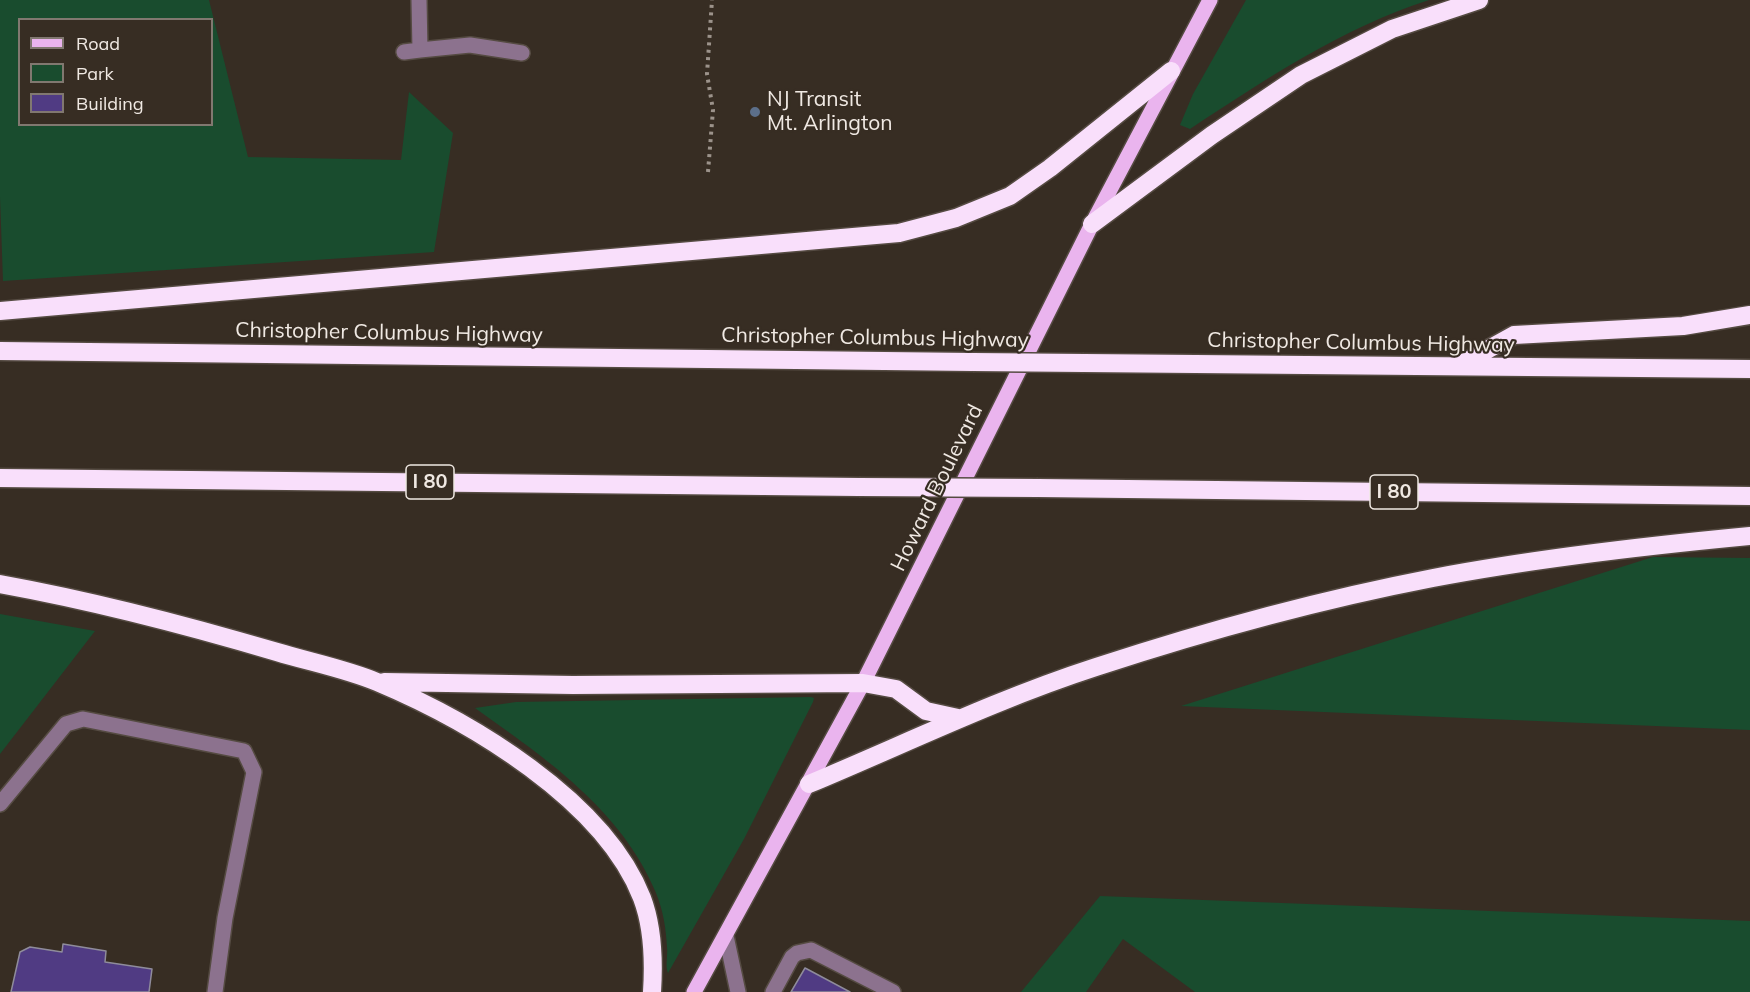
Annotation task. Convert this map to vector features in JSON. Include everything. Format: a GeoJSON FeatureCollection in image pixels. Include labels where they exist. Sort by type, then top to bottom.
{"type":"FeatureCollection","features":[{"type":"Feature","properties":{"kind":"highway"},"geometry":{"type":"LineString","coordinates":[[1092,224],[1212,135],[1301,75],[1392,29],[1479,0]]}},
{"type":"Feature","properties":{"kind":"highway"},"geometry":{"type":"LineString","coordinates":[[0,311],[899,233],[930,227],[983,209],[1031,183],[1171,71]]}},
{"type":"Feature","properties":{"kind":"highway"},"geometry":{"type":"LineString","coordinates":[[1456,367],[1514,335],[1683,326],[1750,315]]}},
{"type":"Feature","properties":{"kind":"highway","name":"Christopher Columbus Highway"},"geometry":{"type":"LineString","coordinates":[[0,351],[1750,369]]}},
{"type":"Feature","properties":{"kind":"highway","name":"I 80"},"geometry":{"type":"LineString","coordinates":[[0,478],[1750,496]]}},
{"type":"Feature","properties":{"kind":"highway"},"geometry":{"type":"LineString","coordinates":[[809,784],[958,718],[1095,668],[1306,606],[1433,578],[1547,559],[1750,536]]}},
{"type":"Feature","properties":{"kind":"highway"},"geometry":{"type":"LineString","coordinates":[[0,584],[55,594],[217,634],[376,681],[508,751],[562,794],[597,829],[629,873],[642,899],[651,936],[652,992]]}},
{"type":"Feature","properties":{"kind":"highway"},"geometry":{"type":"LineString","coordinates":[[376,681],[573,685],[862,683],[896,689],[926,711],[958,718]]}},
{"type":"Feature","properties":{"kind":"main road","name":"Howard Boulevard"},"geometry":{"type":"LineString","coordinates":[[694,992],[862,683],[1092,224],[1210,0]]}},
{"type":"Feature","properties":{"kind":"street"},"geometry":{"type":"LineString","coordinates":[[419,0],[420,50]]}},
{"type":"Feature","properties":{"kind":"street"},"geometry":{"type":"LineString","coordinates":[[404,52],[470,45],[522,53]]}},
{"type":"Feature","properties":{"kind":"street"},"geometry":{"type":"LineString","coordinates":[[0,804],[66,724],[83,719],[244,751],[254,772],[225,918],[215,992]]}},
{"type":"Feature","properties":{"kind":"street"},"geometry":{"type":"LineString","coordinates":[[726,936],[738,992]]}},
{"type":"Feature","properties":{"kind":"street"},"geometry":{"type":"LineString","coordinates":[[773,992],[792,957],[803,951],[811,950],[893,992]]}},
{"type":"Feature","properties":{"kind":"path"},"geometry":{"type":"LineString","coordinates":[[708,172],[713,110],[707,74],[712,0]]}},
{"type":"Feature","properties":{"kind":"green space"},"geometry":{"type":"Polygon","coordinates":[[[0,0],[209,0],[248,157],[401,160],[409,92],[453,133],[434,252],[3,281],[0,197],[0,0]]]}},
{"type":"Feature","properties":{"kind":"green space"},"geometry":{"type":"Polygon","coordinates":[[[1246,0],[1429,0],[1366,25],[1305,56],[1190,129],[1180,125],[1193,94],[1246,0]]]}},
{"type":"Feature","properties":{"kind":"green space"},"geometry":{"type":"Polygon","coordinates":[[[1653,557],[1750,558],[1750,730],[1181,706],[1653,557]]]}},
{"type":"Feature","properties":{"kind":"green space"},"geometry":{"type":"Polygon","coordinates":[[[0,614],[95,631],[0,754],[0,614]]]}},
{"type":"Feature","properties":{"kind":"green space"},"geometry":{"type":"Polygon","coordinates":[[[814,698],[813,702],[744,839],[668,973],[666,933],[658,899],[641,863],[623,836],[579,788],[528,746],[475,708],[516,702],[814,698]]]}},
{"type":"Feature","properties":{"kind":"green space"},"geometry":{"type":"Polygon","coordinates":[[[1100,896],[1750,921],[1750,992],[1195,992],[1123,939],[1086,992],[1021,992],[1100,896]]]}},
{"type":"Feature","properties":{"kind":"building"},"geometry":{"type":"Polygon","coordinates":[[[63,944],[106,951],[105,962],[152,969],[149,992],[11,992],[20,952],[30,947],[62,952],[63,944]]]}},
{"type":"Feature","properties":{"kind":"building"},"geometry":{"type":"Polygon","coordinates":[[[805,968],[807,969],[850,992],[791,992],[805,968]]]}},
{"type":"Feature","properties":{"kind":"place","name":"NJ Transit Mt. Arlington"},"geometry":{"type":"Point","coordinates":[755,112]}}]}
